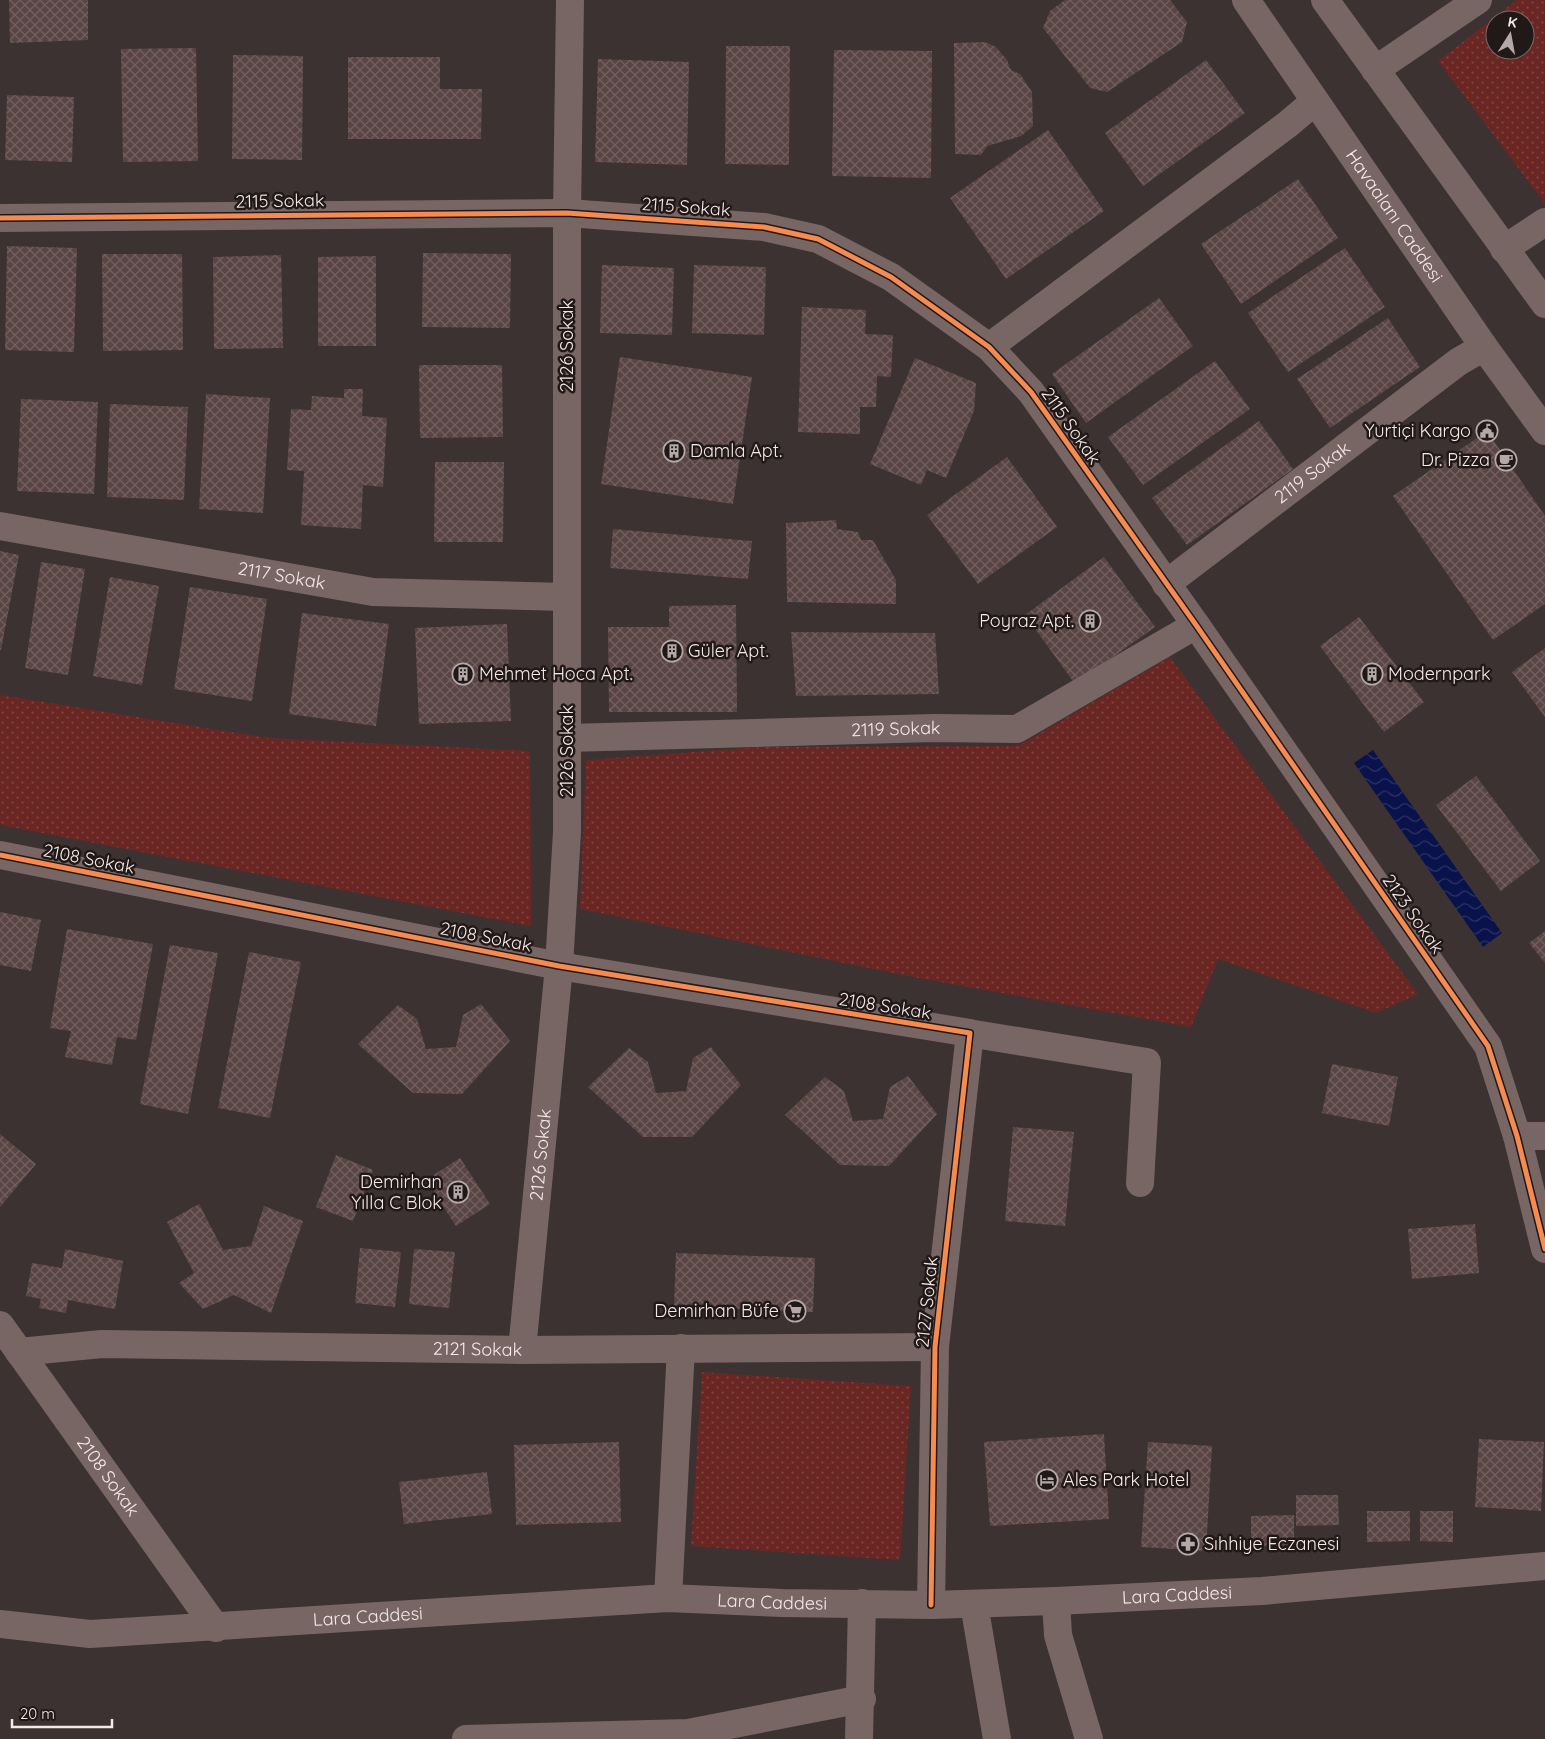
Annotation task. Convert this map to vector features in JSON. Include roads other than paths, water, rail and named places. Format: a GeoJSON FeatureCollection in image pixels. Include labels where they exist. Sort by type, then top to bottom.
{"type":"FeatureCollection","features":[{"type":"Feature","properties":{"kind":"main road","name":"Havaalanı Caddesi"},"geometry":{"type":"LineString","coordinates":[[1246,0],[1314,102],[1545,432]]}},
{"type":"Feature","properties":{"kind":"main road"},"geometry":{"type":"LineString","coordinates":[[1325,0],[1545,304]]}},
{"type":"Feature","properties":{"kind":"street","name":"2126 Sokak"},"geometry":{"type":"LineString","coordinates":[[522,1350],[559,966],[567,832],[567,213],[570,0]]}},
{"type":"Feature","properties":{"kind":"street"},"geometry":{"type":"LineString","coordinates":[[1375,70],[1478,0]]}},
{"type":"Feature","properties":{"kind":"street"},"geometry":{"type":"LineString","coordinates":[[989,347],[1288,124],[1314,102]]}},
{"type":"Feature","properties":{"kind":"street","name":"2115 Sokak"},"geometry":{"type":"LineString","coordinates":[[0,218],[567,213],[764,227],[818,239],[892,277],[989,347],[1031,392],[1196,625]]}},
{"type":"Feature","properties":{"kind":"street"},"geometry":{"type":"LineString","coordinates":[[1504,249],[1545,222]]}},
{"type":"Feature","properties":{"kind":"street","name":"2119 Sokak"},"geometry":{"type":"LineString","coordinates":[[1166,584],[1458,362],[1484,347]]}},
{"type":"Feature","properties":{"kind":"street","name":"2117 Sokak"},"geometry":{"type":"LineString","coordinates":[[0,526],[373,592],[566,597]]}},
{"type":"Feature","properties":{"kind":"street","name":"2119 Sokak"},"geometry":{"type":"LineString","coordinates":[[567,738],[934,728],[1017,729],[1196,625]]}},
{"type":"Feature","properties":{"kind":"street","name":"2123 Sokak"},"geometry":{"type":"LineString","coordinates":[[1196,625],[1488,1046],[1517,1136],[1545,1248]]}},
{"type":"Feature","properties":{"kind":"street","name":"2108 Sokak"},"geometry":{"type":"LineString","coordinates":[[0,856],[559,966],[1147,1062],[1140,1183]]}},
{"type":"Feature","properties":{"kind":"street","name":"2127 Sokak"},"geometry":{"type":"LineString","coordinates":[[931,1605],[935,1347],[966,1033]]}},
{"type":"Feature","properties":{"kind":"street"},"geometry":{"type":"LineString","coordinates":[[1517,1136],[1545,1136]]}},
{"type":"Feature","properties":{"kind":"street","name":"2108 Sokak"},"geometry":{"type":"LineString","coordinates":[[0,1325],[216,1628]]}},
{"type":"Feature","properties":{"kind":"street","name":"2121 Sokak"},"geometry":{"type":"LineString","coordinates":[[19,1352],[102,1344],[522,1350],[935,1347]]}},
{"type":"Feature","properties":{"kind":"street"},"geometry":{"type":"LineString","coordinates":[[668,1598],[681,1348]]}},
{"type":"Feature","properties":{"kind":"street","name":"Lara Caddesi"},"geometry":{"type":"LineString","coordinates":[[0,1624],[90,1634],[216,1628],[668,1598],[782,1603],[931,1605],[1056,1602],[1262,1591],[1545,1566]]}},
{"type":"Feature","properties":{"kind":"street"},"geometry":{"type":"LineString","coordinates":[[1056,1602],[1058,1635],[1089,1739]]}},
{"type":"Feature","properties":{"kind":"street"},"geometry":{"type":"LineString","coordinates":[[859,1739],[862,1699],[862,1603]]}},
{"type":"Feature","properties":{"kind":"street"},"geometry":{"type":"LineString","coordinates":[[974,1604],[997,1739]]}},
{"type":"Feature","properties":{"kind":"street"},"geometry":{"type":"LineString","coordinates":[[466,1739],[688,1733],[862,1699]]}},
{"type":"Feature","properties":{"kind":"water"},"geometry":{"type":"Polygon","coordinates":[[[1373,750],[1502,933],[1483,947],[1354,763],[1373,750]]]}},
{"type":"Feature","properties":{"kind":"place","name":"Yurtiçi Kargo"},"geometry":{"type":"Point","coordinates":[1487,431]}},
{"type":"Feature","properties":{"kind":"place","name":"Damla Apt."},"geometry":{"type":"Point","coordinates":[674,451]}},
{"type":"Feature","properties":{"kind":"place","name":"Dr. Pizza"},"geometry":{"type":"Point","coordinates":[1506,460]}},
{"type":"Feature","properties":{"kind":"place","name":"Poyraz Apt."},"geometry":{"type":"Point","coordinates":[1090,621]}},
{"type":"Feature","properties":{"kind":"place","name":"Güler Apt."},"geometry":{"type":"Point","coordinates":[672,651]}},
{"type":"Feature","properties":{"kind":"place","name":"Mehmet Hoca Apt."},"geometry":{"type":"Point","coordinates":[463,674]}},
{"type":"Feature","properties":{"kind":"place","name":"Modernpark"},"geometry":{"type":"Point","coordinates":[1372,674]}},
{"type":"Feature","properties":{"kind":"place","name":"Demirhan Yılla C Blok"},"geometry":{"type":"Point","coordinates":[458,1192]}},
{"type":"Feature","properties":{"kind":"place","name":"Demirhan Büfe"},"geometry":{"type":"Point","coordinates":[795,1311]}},
{"type":"Feature","properties":{"kind":"place","name":"Ales Park Hotel"},"geometry":{"type":"Point","coordinates":[1047,1480]}},
{"type":"Feature","properties":{"kind":"place","name":"Sıhhiye Eczanesi"},"geometry":{"type":"Point","coordinates":[1188,1544]}}]}
